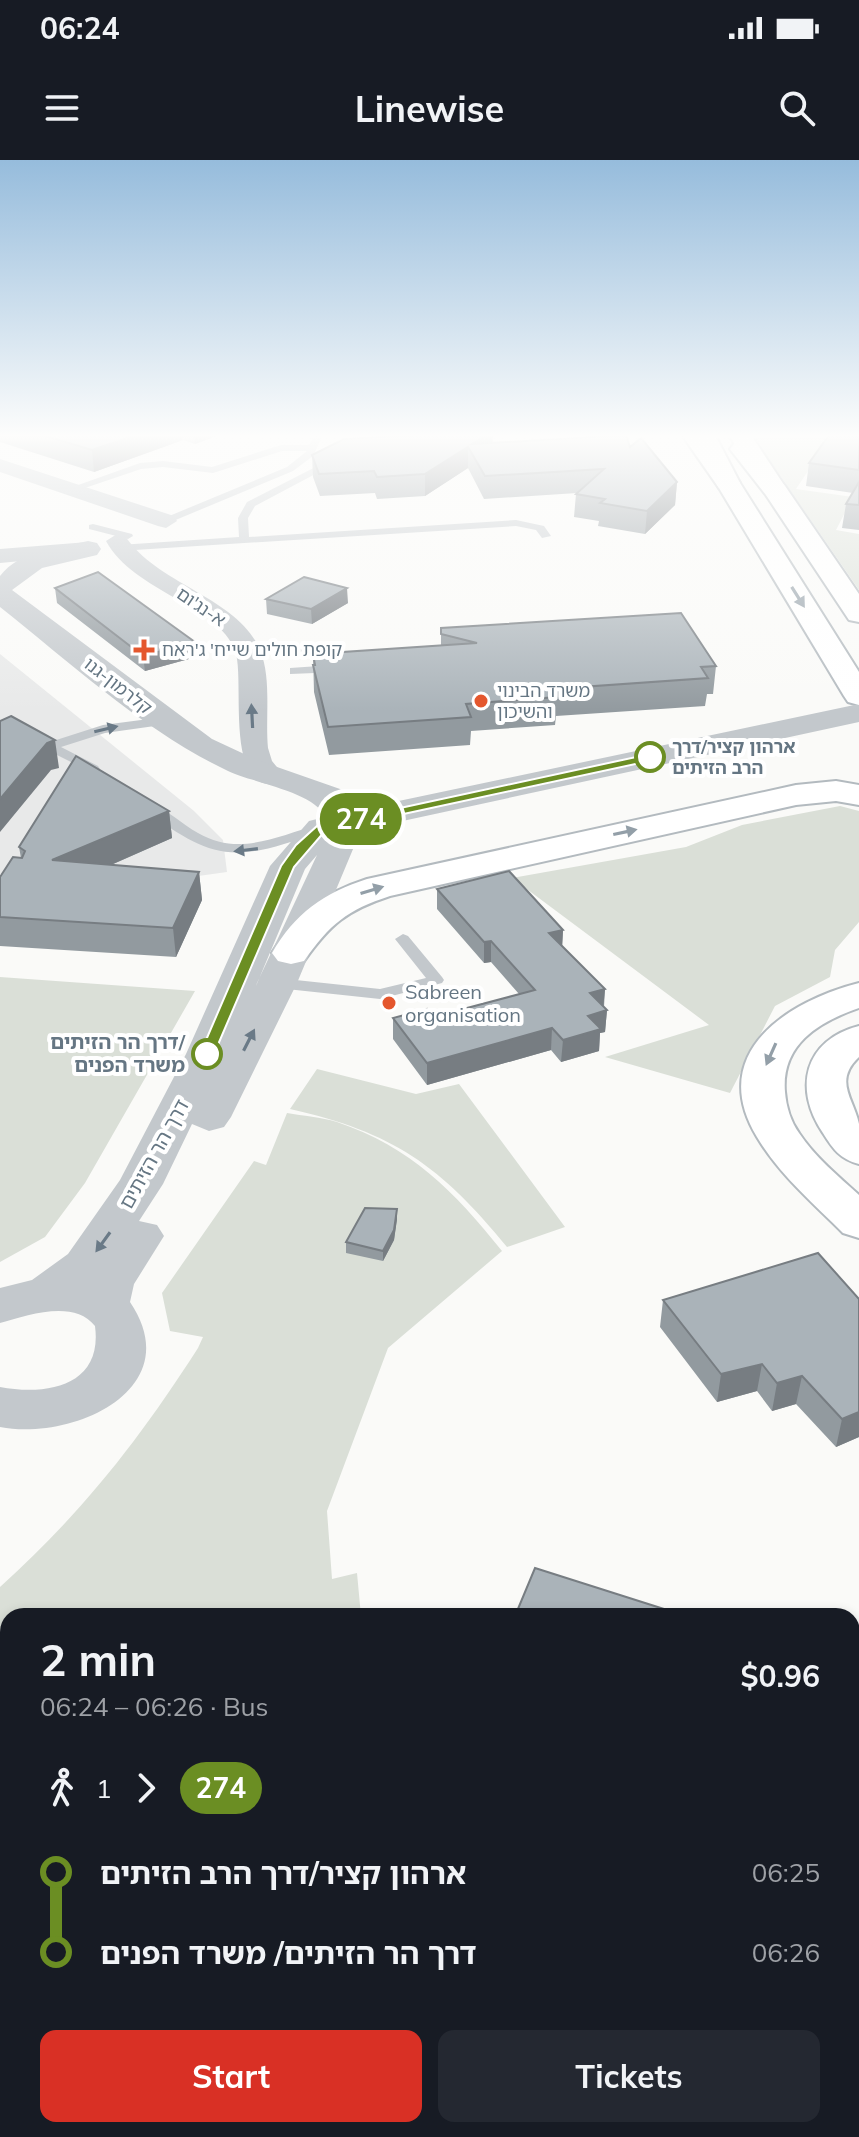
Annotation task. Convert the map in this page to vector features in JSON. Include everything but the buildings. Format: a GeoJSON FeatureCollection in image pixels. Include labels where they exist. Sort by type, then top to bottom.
{"type":"FeatureCollection","features":[{"type":"Feature","properties":{"kind":"main road"},"geometry":{"type":"LineString","coordinates":[[755,527],[859,696]]}},
{"type":"Feature","properties":{"kind":"main road"},"geometry":{"type":"LineString","coordinates":[[800,527],[859,614]]}},
{"type":"Feature","properties":{"kind":"main road"},"geometry":{"type":"LineString","coordinates":[[284,968],[308,927],[325,911],[380,887],[796,795],[826,791],[859,795]]}},
{"type":"Feature","properties":{"kind":"main road"},"geometry":{"type":"LineString","coordinates":[[849,996],[802,1018],[779,1037],[768,1057],[762,1084],[768,1116],[781,1140],[859,1222]]}},
{"type":"Feature","properties":{"kind":"main road"},"geometry":{"type":"LineString","coordinates":[[859,1038],[834,1057],[825,1090],[830,1113],[838,1129],[859,1150]]}},
{"type":"Feature","properties":{"kind":"street"},"geometry":{"type":"LineString","coordinates":[[7,589],[16,572],[101,527]]}},
{"type":"Feature","properties":{"kind":"street"},"geometry":{"type":"LineString","coordinates":[[0,546],[82,539],[121,542],[153,527]]}},
{"type":"Feature","properties":{"kind":"street"},"geometry":{"type":"LineString","coordinates":[[0,556],[82,539]]}},
{"type":"Feature","properties":{"kind":"street","name":"א-נג'ום"},"geometry":{"type":"LineString","coordinates":[[121,542],[135,563],[222,621],[239,637],[247,651]]}},
{"type":"Feature","properties":{"kind":"street","name":"קלרמון-גנו"},"geometry":{"type":"LineString","coordinates":[[7,589],[164,721],[333,819]]}},
{"type":"Feature","properties":{"kind":"street"},"geometry":{"type":"LineString","coordinates":[[247,651],[254,748],[259,763],[271,777]]}},
{"type":"Feature","properties":{"kind":"street"},"geometry":{"type":"LineString","coordinates":[[333,819],[463,796],[859,713]]}},
{"type":"Feature","properties":{"kind":"street"},"geometry":{"type":"LineString","coordinates":[[333,819],[399,829],[438,824],[859,731]]}},
{"type":"Feature","properties":{"kind":"street","name":"קלרמון-גנו"},"geometry":{"type":"LineString","coordinates":[[220,756],[271,777],[333,819]]}},
{"type":"Feature","properties":{"kind":"street","name":"דרך הר הזיתים"},"geometry":{"type":"LineString","coordinates":[[105,1307],[110,1283],[161,1205],[197,1142],[284,968],[333,819]]}},
{"type":"Feature","properties":{"kind":"street","name":"דרך הר הזיתים"},"geometry":{"type":"LineString","coordinates":[[49,1292],[85,1266],[140,1184],[207,1054],[288,866],[301,848],[333,819]]}},
{"type":"Feature","properties":{"kind":"street"},"geometry":{"type":"LineString","coordinates":[[0,1306],[24,1296],[49,1292],[89,1298],[116,1318],[122,1333],[123,1349],[118,1365],[90,1394],[47,1410],[2,1410]]}},
{"type":"Feature","properties":{"kind":"lane"},"geometry":{"type":"LineString","coordinates":[[243,527],[244,539]]}},
{"type":"Feature","properties":{"kind":"lane"},"geometry":{"type":"LineString","coordinates":[[121,542],[183,543],[444,527]]}},
{"type":"Feature","properties":{"kind":"lane"},"geometry":{"type":"LineString","coordinates":[[536,527],[546,536]]}},
{"type":"Feature","properties":{"kind":"lane"},"geometry":{"type":"LineString","coordinates":[[247,651],[320,648],[326,669]]}},
{"type":"Feature","properties":{"kind":"lane"},"geometry":{"type":"LineString","coordinates":[[294,671],[357,667]]}},
{"type":"Feature","properties":{"kind":"lane"},"geometry":{"type":"LineString","coordinates":[[50,746],[103,729],[164,721]]}},
{"type":"Feature","properties":{"kind":"lane"},"geometry":{"type":"LineString","coordinates":[[0,731],[50,746],[101,774]]}},
{"type":"Feature","properties":{"kind":"lane"},"geometry":{"type":"LineString","coordinates":[[138,799],[202,843],[223,850],[253,850],[333,819]]}},
{"type":"Feature","properties":{"kind":"lane"},"geometry":{"type":"LineString","coordinates":[[284,968],[380,994],[436,980],[403,939]]}},
{"type":"Feature","properties":{"kind":"shaded area"},"geometry":{"type":"Polygon","coordinates":[[[816,527],[837,527],[836,530],[859,534],[859,590],[816,527]]]}},
{"type":"Feature","properties":{"kind":"shaded area"},"geometry":{"type":"Polygon","coordinates":[[[0,654],[194,811],[223,840],[227,872],[141,884],[0,874],[0,654]]]}},
{"type":"Feature","properties":{"kind":"shaded area"},"geometry":{"type":"Polygon","coordinates":[[[840,806],[859,811],[859,922],[835,950],[830,977],[775,1006],[730,1093],[605,1057],[709,1025],[512,878],[686,847],[742,825],[840,806]]]}},
{"type":"Feature","properties":{"kind":"shaded area"},"geometry":{"type":"Polygon","coordinates":[[[0,977],[195,991],[85,1183],[45,1237],[0,1262],[0,977]]]}},
{"type":"Feature","properties":{"kind":"shaded area"},"geometry":{"type":"Polygon","coordinates":[[[317,1069],[416,1094],[459,1084],[565,1227],[507,1247],[460,1194],[412,1156],[358,1129],[290,1109],[317,1069]]]}},
{"type":"Feature","properties":{"kind":"shaded area"},"geometry":{"type":"Polygon","coordinates":[[[287,1113],[337,1122],[387,1144],[429,1173],[466,1209],[502,1251],[388,1348],[327,1511],[332,1579],[357,1573],[360,1608],[0,1608],[0,1587],[57,1531],[108,1474],[154,1414],[198,1348],[203,1337],[170,1331],[162,1293],[254,1161],[266,1165],[287,1113]]]}},
{"type":"Feature","properties":{"kind":"bus line","name":"274"},"geometry":{"type":"LineString","coordinates":[[207,1054],[281,879],[301,848],[321,828],[650,757]]}},
{"type":"Feature","properties":{"kind":"place","name":"קופת חולים שייח' ג'ראח"},"geometry":{"type":"Point","coordinates":[144,650]}},
{"type":"Feature","properties":{"kind":"place","name":"משרד הבינוי והשיכון"},"geometry":{"type":"Point","coordinates":[481,701]}},
{"type":"Feature","properties":{"kind":"place","name":"ארהון קציר/דרך הרב הזיתים"},"geometry":{"type":"Point","coordinates":[650,757]}},
{"type":"Feature","properties":{"kind":"place","name":"Sabreen organisation"},"geometry":{"type":"Point","coordinates":[389,1003]}},
{"type":"Feature","properties":{"kind":"place","name":"דרך הר הזיתים/ משרד הפנים"},"geometry":{"type":"Point","coordinates":[207,1054]}}]}
